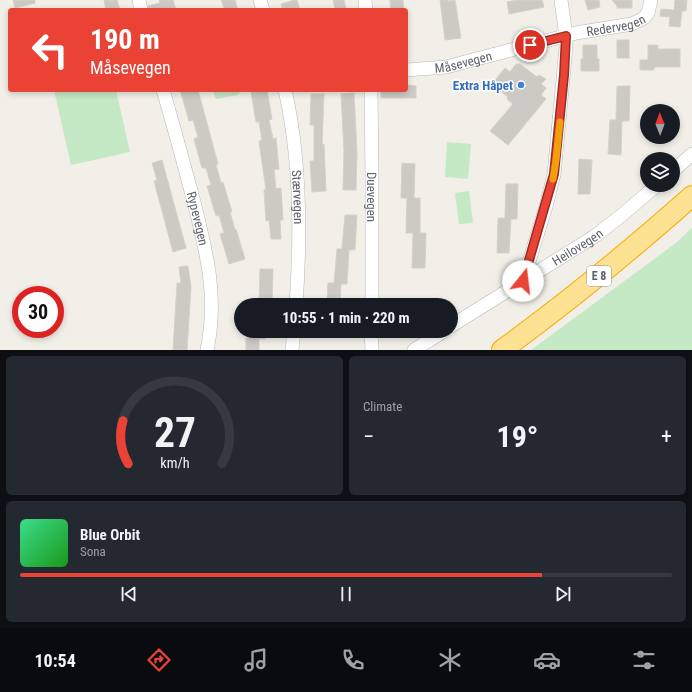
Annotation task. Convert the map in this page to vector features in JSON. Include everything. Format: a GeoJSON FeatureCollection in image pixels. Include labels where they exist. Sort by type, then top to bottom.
{"type":"FeatureCollection","features":[{"type":"Feature","properties":{"kind":"highway","name":"E 8"},"geometry":{"type":"LineString","coordinates":[[502,350],[602,273],[692,196]]}},
{"type":"Feature","properties":{"kind":"street"},"geometry":{"type":"LineString","coordinates":[[523,281],[554,174],[565,64],[566,36],[562,0]]}},
{"type":"Feature","properties":{"kind":"street","name":"Redervegen"},"geometry":{"type":"LineString","coordinates":[[566,36],[593,30],[626,26],[638,22],[648,13],[651,0]]}},
{"type":"Feature","properties":{"kind":"street","name":"Måsevegen"},"geometry":{"type":"LineString","coordinates":[[408,70],[446,67],[566,36]]}},
{"type":"Feature","properties":{"kind":"street","name":"Rypevegen"},"geometry":{"type":"LineString","coordinates":[[164,92],[198,219],[210,275],[212,313],[207,350]]}},
{"type":"Feature","properties":{"kind":"street","name":"Stærvegen"},"geometry":{"type":"LineString","coordinates":[[285,92],[294,135],[298,203],[299,264],[297,298]]}},
{"type":"Feature","properties":{"kind":"street","name":"Duevegen"},"geometry":{"type":"LineString","coordinates":[[371,92],[372,298]]}},
{"type":"Feature","properties":{"kind":"street"},"geometry":{"type":"LineString","coordinates":[[680,165],[692,154]]}},
{"type":"Feature","properties":{"kind":"street","name":"Heilovegen"},"geometry":{"type":"LineString","coordinates":[[458,322],[595,236],[649,192]]}},
{"type":"Feature","properties":{"kind":"street"},"geometry":{"type":"LineString","coordinates":[[292,350],[293,338]]}},
{"type":"Feature","properties":{"kind":"street"},"geometry":{"type":"LineString","coordinates":[[372,338],[372,350]]}},
{"type":"Feature","properties":{"kind":"street"},"geometry":{"type":"LineString","coordinates":[[420,349],[435,338]]}},
{"type":"Feature","properties":{"kind":"green space"},"geometry":{"type":"Polygon","coordinates":[[[54,92],[116,92],[130,152],[71,165],[54,92]]]}},
{"type":"Feature","properties":{"kind":"green space"},"geometry":{"type":"Polygon","coordinates":[[[213,92],[240,92],[238,95],[216,99],[213,92]]]}},
{"type":"Feature","properties":{"kind":"green space"},"geometry":{"type":"Polygon","coordinates":[[[447,142],[471,144],[468,179],[445,177],[447,142]]]}},
{"type":"Feature","properties":{"kind":"green space"},"geometry":{"type":"Polygon","coordinates":[[[469,191],[473,223],[459,224],[455,193],[469,191]]]}},
{"type":"Feature","properties":{"kind":"green space"},"geometry":{"type":"Polygon","coordinates":[[[692,228],[692,350],[531,350],[676,243],[692,228]]]}},
{"type":"Feature","properties":{"kind":"building"},"geometry":{"type":"Polygon","coordinates":[[[13,0],[35,0],[35,3],[15,8],[13,0]]]}},
{"type":"Feature","properties":{"kind":"building"},"geometry":{"type":"Polygon","coordinates":[[[104,0],[117,0],[119,8],[106,8],[104,0]]]}},
{"type":"Feature","properties":{"kind":"building"},"geometry":{"type":"Polygon","coordinates":[[[159,0],[173,0],[175,8],[148,8],[148,6],[160,3],[159,0]]]}},
{"type":"Feature","properties":{"kind":"building"},"geometry":{"type":"Polygon","coordinates":[[[221,0],[235,0],[237,8],[224,8],[221,0]]]}},
{"type":"Feature","properties":{"kind":"building"},"geometry":{"type":"Polygon","coordinates":[[[297,0],[299,8],[282,8],[281,4],[297,0]]]}},
{"type":"Feature","properties":{"kind":"building"},"geometry":{"type":"Polygon","coordinates":[[[333,0],[344,0],[346,8],[335,8],[333,0]]]}},
{"type":"Feature","properties":{"kind":"building"},"geometry":{"type":"Polygon","coordinates":[[[390,0],[403,0],[404,8],[391,8],[390,0]]]}},
{"type":"Feature","properties":{"kind":"building"},"geometry":{"type":"Polygon","coordinates":[[[440,0],[455,0],[461,38],[445,40],[440,0]]]}},
{"type":"Feature","properties":{"kind":"building"},"geometry":{"type":"Polygon","coordinates":[[[517,0],[542,0],[544,7],[509,14],[507,2],[517,0]]]}},
{"type":"Feature","properties":{"kind":"building"},"geometry":{"type":"Polygon","coordinates":[[[585,0],[599,0],[600,7],[588,10],[585,0]]]}},
{"type":"Feature","properties":{"kind":"building"},"geometry":{"type":"Polygon","coordinates":[[[612,0],[632,0],[632,8],[617,8],[612,0]]]}},
{"type":"Feature","properties":{"kind":"building"},"geometry":{"type":"Polygon","coordinates":[[[675,0],[687,0],[686,11],[682,11],[680,27],[669,26],[670,17],[660,16],[661,9],[674,10],[675,0]]]}},
{"type":"Feature","properties":{"kind":"building"},"geometry":{"type":"Polygon","coordinates":[[[617,40],[629,40],[629,58],[617,58],[617,40]]]}},
{"type":"Feature","properties":{"kind":"building"},"geometry":{"type":"Polygon","coordinates":[[[583,45],[597,45],[599,71],[581,71],[583,45]]]}},
{"type":"Feature","properties":{"kind":"building"},"geometry":{"type":"Polygon","coordinates":[[[648,45],[658,45],[658,49],[680,49],[680,67],[654,67],[654,70],[640,70],[640,60],[648,60],[648,45]]]}},
{"type":"Feature","properties":{"kind":"building"},"geometry":{"type":"Polygon","coordinates":[[[516,64],[520,64],[537,77],[539,75],[546,79],[541,84],[546,88],[541,95],[546,99],[508,145],[490,131],[513,104],[507,99],[508,97],[492,84],[505,68],[510,72],[516,64]]]}},
{"type":"Feature","properties":{"kind":"building"},"geometry":{"type":"Polygon","coordinates":[[[408,85],[416,86],[416,98],[381,98],[381,92],[408,92],[408,85]]]}},
{"type":"Feature","properties":{"kind":"building"},"geometry":{"type":"Polygon","coordinates":[[[617,86],[630,86],[629,121],[622,121],[621,155],[608,154],[610,120],[616,120],[617,86]]]}},
{"type":"Feature","properties":{"kind":"building"},"geometry":{"type":"Polygon","coordinates":[[[181,92],[199,92],[218,164],[216,165],[221,183],[223,182],[232,212],[230,212],[235,230],[236,229],[245,259],[229,264],[220,234],[224,233],[219,215],[216,216],[207,186],[211,185],[206,168],[202,168],[194,139],[198,137],[193,120],[189,121],[181,92]]]}},
{"type":"Feature","properties":{"kind":"building"},"geometry":{"type":"Polygon","coordinates":[[[251,92],[267,92],[272,119],[269,120],[273,139],[276,138],[279,169],[274,170],[276,189],[281,188],[283,220],[280,220],[281,239],[271,239],[269,220],[266,221],[264,190],[266,190],[259,141],[262,140],[259,122],[256,122],[251,92]]]}},
{"type":"Feature","properties":{"kind":"building"},"geometry":{"type":"Polygon","coordinates":[[[354,93],[357,153],[356,190],[343,190],[344,150],[341,94],[354,93]]]}},
{"type":"Feature","properties":{"kind":"building"},"geometry":{"type":"Polygon","coordinates":[[[311,94],[324,94],[322,144],[324,144],[326,191],[312,192],[310,161],[314,161],[314,125],[310,125],[311,94]]]}},
{"type":"Feature","properties":{"kind":"building"},"geometry":{"type":"Polygon","coordinates":[[[579,159],[592,160],[590,194],[578,194],[579,159]]]}},
{"type":"Feature","properties":{"kind":"building"},"geometry":{"type":"Polygon","coordinates":[[[162,160],[186,248],[173,252],[154,181],[157,180],[152,163],[162,160]]]}},
{"type":"Feature","properties":{"kind":"building"},"geometry":{"type":"Polygon","coordinates":[[[402,163],[415,164],[414,198],[420,198],[420,233],[426,233],[425,268],[412,268],[413,233],[406,233],[407,198],[401,198],[402,163]]]}},
{"type":"Feature","properties":{"kind":"building"},"geometry":{"type":"Polygon","coordinates":[[[506,184],[518,184],[517,219],[511,219],[509,253],[497,253],[498,218],[505,218],[506,184]]]}},
{"type":"Feature","properties":{"kind":"building"},"geometry":{"type":"Polygon","coordinates":[[[345,215],[357,215],[355,250],[349,250],[347,284],[341,284],[340,298],[327,298],[328,283],[334,283],[337,249],[342,249],[345,215]]]}},
{"type":"Feature","properties":{"kind":"building"},"geometry":{"type":"Polygon","coordinates":[[[188,266],[191,287],[187,350],[173,350],[177,283],[181,283],[179,267],[188,266]]]}},
{"type":"Feature","properties":{"kind":"building"},"geometry":{"type":"Polygon","coordinates":[[[260,269],[273,269],[272,298],[259,298],[260,269]]]}},
{"type":"Feature","properties":{"kind":"building"},"geometry":{"type":"Polygon","coordinates":[[[246,338],[265,339],[259,339],[259,350],[246,350],[246,338]]]}},
{"type":"Feature","properties":{"kind":"slow traffic"},"geometry":{"type":"LineString","coordinates":[[553,179],[560,122]]}},
{"type":"Feature","properties":{"kind":"place","name":"Extra Håpet"},"geometry":{"type":"Point","coordinates":[521,85]}},
{"type":"Feature","properties":{"kind":"route"},"geometry":{"type":"LineString","coordinates":[[523,281],[554,174],[564,75],[566,36],[530,45]]}}]}
